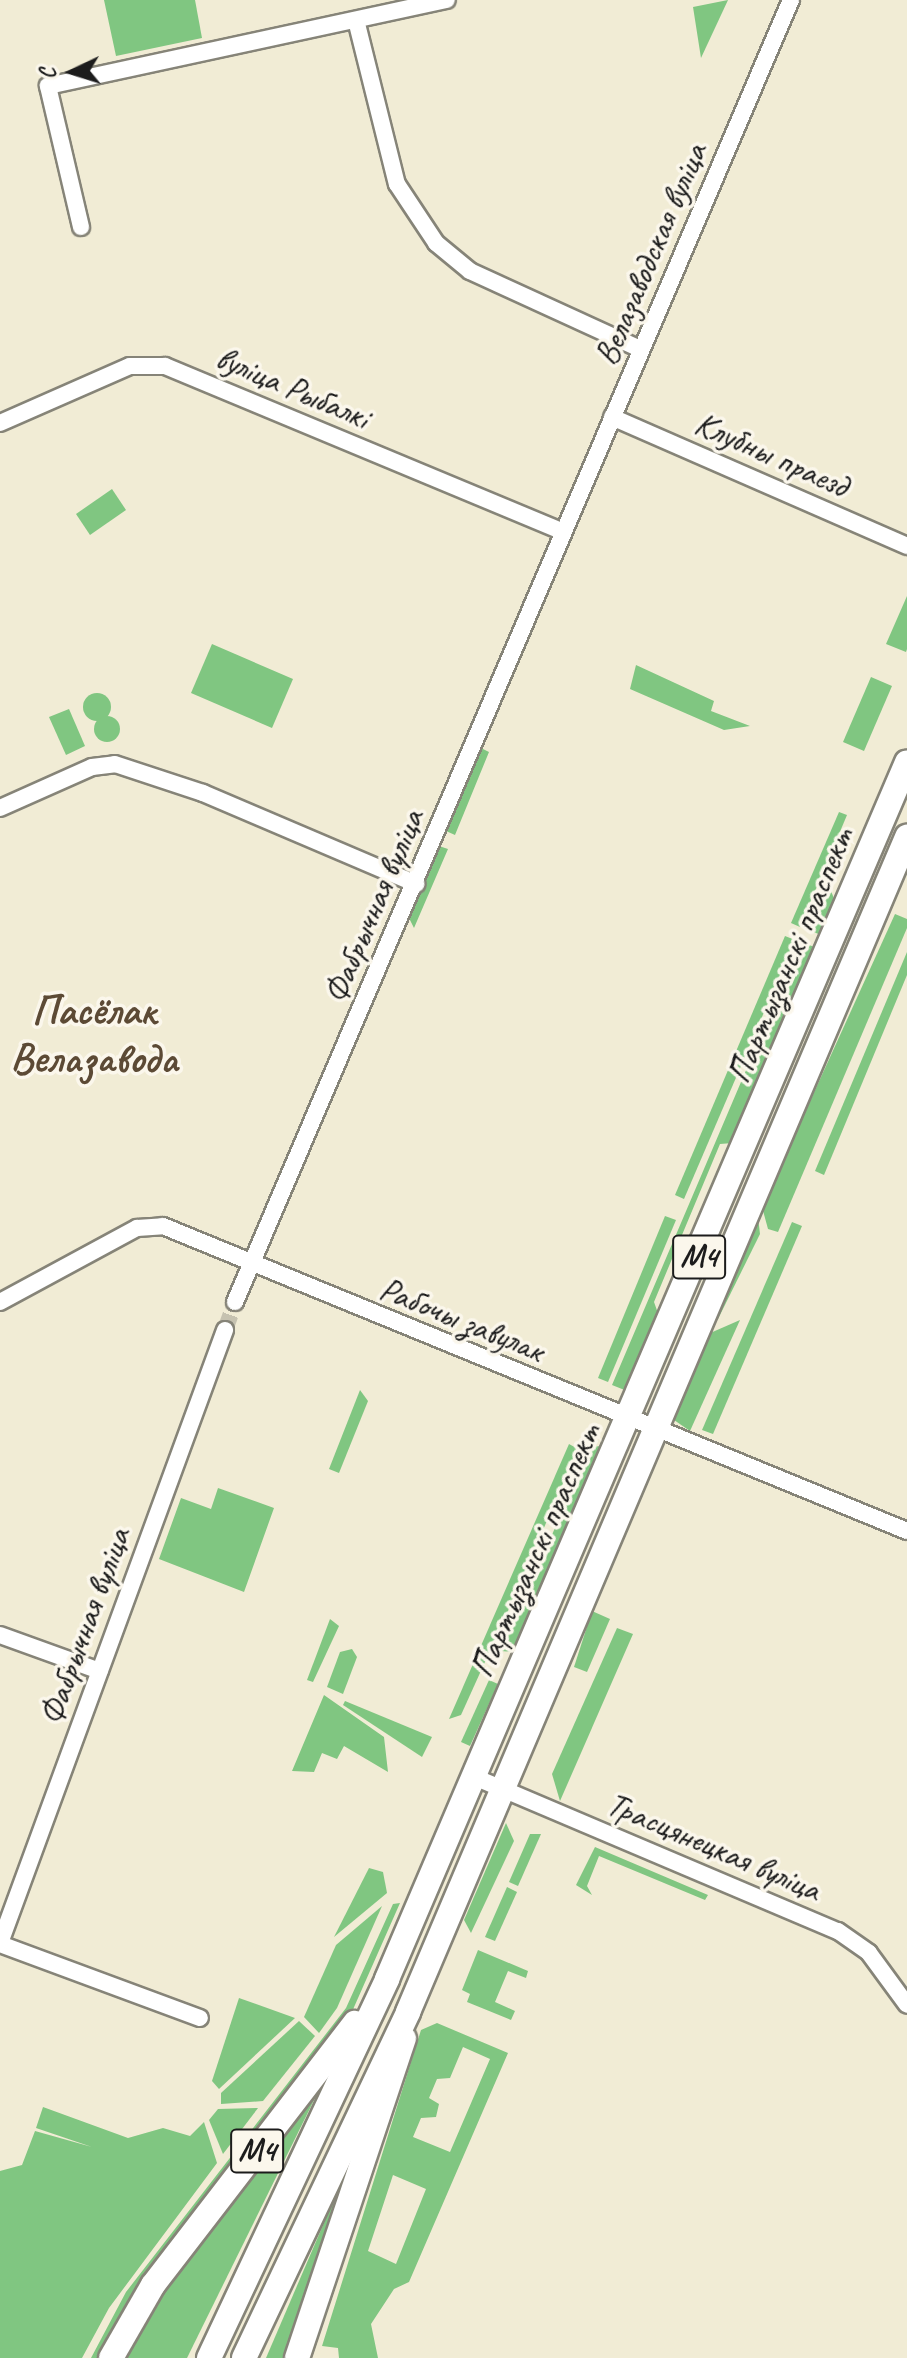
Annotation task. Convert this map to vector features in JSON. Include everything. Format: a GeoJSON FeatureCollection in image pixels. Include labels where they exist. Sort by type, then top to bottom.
{"type":"FeatureCollection","features":[{"type":"Feature","properties":{"kind":"main road","name":"Партызанскі праспект"},"geometry":{"type":"LineString","coordinates":[[244,2358],[408,2012],[803,1012],[907,762]]}},
{"type":"Feature","properties":{"kind":"main road","name":"Партызанскі праспект"},"geometry":{"type":"LineString","coordinates":[[209,2358],[387,1979],[472,1776],[826,1024],[907,837]]}},
{"type":"Feature","properties":{"kind":"main road"},"geometry":{"type":"LineString","coordinates":[[803,1012],[819,1007],[826,1024]]}},
{"type":"Feature","properties":{"kind":"main road","name":"М4"},"geometry":{"type":"LineString","coordinates":[[111,2358],[153,2285],[387,1979]]}},
{"type":"Feature","properties":{"kind":"main road","name":"М4"},"geometry":{"type":"LineString","coordinates":[[297,2358],[400,2067],[408,2012]]}},
{"type":"Feature","properties":{"kind":"street"},"geometry":{"type":"LineString","coordinates":[[81,227],[48,86],[447,0]]}},
{"type":"Feature","properties":{"kind":"street","name":"Велазаводская вуліца"},"geometry":{"type":"LineString","coordinates":[[562,531],[791,0]]}},
{"type":"Feature","properties":{"kind":"street"},"geometry":{"type":"LineString","coordinates":[[356,20],[397,184],[436,243],[470,271],[640,349]]}},
{"type":"Feature","properties":{"kind":"street","name":"вуліца Рыбалкі"},"geometry":{"type":"LineString","coordinates":[[0,423],[130,366],[165,366],[562,531]]}},
{"type":"Feature","properties":{"kind":"street","name":"Клубны праезд"},"geometry":{"type":"LineString","coordinates":[[612,417],[907,546]]}},
{"type":"Feature","properties":{"kind":"street","name":"Фабрычная вуліца"},"geometry":{"type":"LineString","coordinates":[[235,1302],[416,884],[562,531]]}},
{"type":"Feature","properties":{"kind":"street"},"geometry":{"type":"LineString","coordinates":[[0,808],[92,767],[115,764],[203,793],[416,884]]}},
{"type":"Feature","properties":{"kind":"street","name":"Рабочы завулак"},"geometry":{"type":"LineString","coordinates":[[0,1302],[153,1224],[907,1531]]}},
{"type":"Feature","properties":{"kind":"street","name":"Фабрычная вуліца"},"geometry":{"type":"LineString","coordinates":[[0,1944],[225,1330]]}},
{"type":"Feature","properties":{"kind":"street"},"geometry":{"type":"LineString","coordinates":[[0,1635],[100,1671]]}},
{"type":"Feature","properties":{"kind":"street","name":"Трасцянецкая вуліца"},"geometry":{"type":"LineString","coordinates":[[472,1776],[838,1931],[869,1953],[907,2005]]}},
{"type":"Feature","properties":{"kind":"street"},"geometry":{"type":"LineString","coordinates":[[0,1944],[200,2018]]}},
{"type":"Feature","properties":{"kind":"green space"},"geometry":{"type":"Polygon","coordinates":[[[104,0],[195,0],[202,38],[116,56],[104,0]]]}},
{"type":"Feature","properties":{"kind":"green space"},"geometry":{"type":"Polygon","coordinates":[[[728,0],[701,58],[693,7],[728,0]]]}},
{"type":"Feature","properties":{"kind":"green space"},"geometry":{"type":"Polygon","coordinates":[[[112,489],[126,510],[90,535],[76,514],[112,489]]]}},
{"type":"Feature","properties":{"kind":"green space"},"geometry":{"type":"Polygon","coordinates":[[[907,596],[907,649],[906,652],[886,644],[907,596]]]}},
{"type":"Feature","properties":{"kind":"green space"},"geometry":{"type":"Polygon","coordinates":[[[212,644],[293,679],[272,728],[191,693],[212,644]]]}},
{"type":"Feature","properties":{"kind":"green space"},"geometry":{"type":"Polygon","coordinates":[[[636,665],[714,701],[711,711],[750,726],[724,730],[630,689],[636,665]]]}},
{"type":"Feature","properties":{"kind":"green space"},"geometry":{"type":"Polygon","coordinates":[[[871,677],[892,686],[864,751],[843,742],[871,677]]]}},
{"type":"Feature","properties":{"kind":"green space"},"geometry":{"type":"Polygon","coordinates":[[[97,693],[107,697],[111,707],[107,717],[97,721],[87,717],[83,707],[87,697],[97,693]]]}},
{"type":"Feature","properties":{"kind":"green space"},"geometry":{"type":"Polygon","coordinates":[[[69,709],[85,746],[66,755],[49,717],[69,709]]]}},
{"type":"Feature","properties":{"kind":"green space"},"geometry":{"type":"Polygon","coordinates":[[[107,716],[116,720],[120,729],[116,738],[107,742],[98,738],[94,729],[98,720],[107,716]]]}},
{"type":"Feature","properties":{"kind":"green space"},"geometry":{"type":"Polygon","coordinates":[[[479,747],[489,752],[455,835],[446,831],[439,846],[448,849],[414,928],[409,918],[479,747]]]}},
{"type":"Feature","properties":{"kind":"green space"},"geometry":{"type":"Polygon","coordinates":[[[839,812],[847,815],[800,927],[791,923],[839,812]]]}},
{"type":"Feature","properties":{"kind":"green space"},"geometry":{"type":"Polygon","coordinates":[[[822,891],[831,891],[835,901],[821,935],[806,929],[822,891]]]}},
{"type":"Feature","properties":{"kind":"green space"},"geometry":{"type":"Polygon","coordinates":[[[895,914],[907,919],[907,928],[778,1232],[768,1229],[762,1207],[895,914]]]}},
{"type":"Feature","properties":{"kind":"green space"},"geometry":{"type":"Polygon","coordinates":[[[785,936],[795,940],[684,1199],[675,1195],[785,936]]]}},
{"type":"Feature","properties":{"kind":"green space"},"geometry":{"type":"Polygon","coordinates":[[[801,941],[816,948],[733,1143],[720,1144],[654,1302],[659,1316],[627,1391],[612,1385],[801,941]]]}},
{"type":"Feature","properties":{"kind":"green space"},"geometry":{"type":"Polygon","coordinates":[[[907,952],[907,975],[824,1175],[815,1171],[907,952]]]}},
{"type":"Feature","properties":{"kind":"green space"},"geometry":{"type":"Polygon","coordinates":[[[665,1216],[676,1220],[608,1382],[598,1378],[665,1216]]]}},
{"type":"Feature","properties":{"kind":"green space"},"geometry":{"type":"Polygon","coordinates":[[[758,1217],[760,1234],[718,1319],[716,1317],[758,1217]]]}},
{"type":"Feature","properties":{"kind":"green space"},"geometry":{"type":"Polygon","coordinates":[[[792,1222],[802,1226],[713,1434],[702,1430],[792,1222]]]}},
{"type":"Feature","properties":{"kind":"green space"},"geometry":{"type":"Polygon","coordinates":[[[740,1320],[690,1431],[674,1420],[708,1334],[740,1320]]]}},
{"type":"Feature","properties":{"kind":"green space"},"geometry":{"type":"Polygon","coordinates":[[[360,1390],[368,1401],[339,1473],[329,1469],[360,1390]]]}},
{"type":"Feature","properties":{"kind":"green space"},"geometry":{"type":"Polygon","coordinates":[[[569,1444],[578,1449],[508,1611],[461,1715],[449,1719],[569,1444]]]}},
{"type":"Feature","properties":{"kind":"green space"},"geometry":{"type":"Polygon","coordinates":[[[604,1445],[512,1652],[501,1651],[590,1448],[604,1445]]]}},
{"type":"Feature","properties":{"kind":"green space"},"geometry":{"type":"Polygon","coordinates":[[[218,1488],[274,1508],[244,1592],[159,1559],[181,1498],[211,1509],[218,1488]]]}},
{"type":"Feature","properties":{"kind":"green space"},"geometry":{"type":"Polygon","coordinates":[[[592,1611],[610,1619],[587,1672],[574,1667],[592,1611]]]}},
{"type":"Feature","properties":{"kind":"green space"},"geometry":{"type":"Polygon","coordinates":[[[330,1619],[339,1626],[313,1682],[307,1680],[330,1619]]]}},
{"type":"Feature","properties":{"kind":"green space"},"geometry":{"type":"Polygon","coordinates":[[[617,1628],[633,1634],[560,1801],[552,1774],[617,1628]]]}},
{"type":"Feature","properties":{"kind":"green space"},"geometry":{"type":"Polygon","coordinates":[[[352,1649],[357,1657],[343,1694],[327,1687],[340,1652],[352,1649]]]}},
{"type":"Feature","properties":{"kind":"green space"},"geometry":{"type":"Polygon","coordinates":[[[489,1680],[498,1684],[470,1746],[461,1742],[489,1680]]]}},
{"type":"Feature","properties":{"kind":"green space"},"geometry":{"type":"Polygon","coordinates":[[[324,1695],[384,1737],[388,1772],[344,1746],[337,1759],[322,1753],[314,1772],[292,1771],[324,1695]]]}},
{"type":"Feature","properties":{"kind":"green space"},"geometry":{"type":"Polygon","coordinates":[[[345,1701],[432,1737],[422,1757],[343,1705],[345,1701]]]}},
{"type":"Feature","properties":{"kind":"green space"},"geometry":{"type":"Polygon","coordinates":[[[506,1823],[514,1841],[471,1933],[464,1920],[506,1823]]]}},
{"type":"Feature","properties":{"kind":"green space"},"geometry":{"type":"Polygon","coordinates":[[[530,1834],[541,1834],[518,1886],[509,1882],[530,1834]]]}},
{"type":"Feature","properties":{"kind":"green space"},"geometry":{"type":"Polygon","coordinates":[[[595,1847],[708,1895],[705,1900],[599,1856],[587,1886],[592,1895],[576,1885],[595,1847]]]}},
{"type":"Feature","properties":{"kind":"green space"},"geometry":{"type":"Polygon","coordinates":[[[369,1868],[383,1872],[387,1893],[334,1937],[369,1868]]]}},
{"type":"Feature","properties":{"kind":"green space"},"geometry":{"type":"Polygon","coordinates":[[[507,1887],[517,1892],[495,1941],[485,1937],[507,1887]]]}},
{"type":"Feature","properties":{"kind":"green space"},"geometry":{"type":"Polygon","coordinates":[[[400,1903],[351,2014],[101,2358],[91,2358],[126,2292],[346,2008],[393,1904],[400,1903]]]}},
{"type":"Feature","properties":{"kind":"green space"},"geometry":{"type":"Polygon","coordinates":[[[382,1906],[337,2008],[319,2033],[304,2017],[336,1945],[382,1906]]]}},
{"type":"Feature","properties":{"kind":"green space"},"geometry":{"type":"Polygon","coordinates":[[[478,1950],[528,1971],[526,1978],[508,1971],[495,2002],[515,2011],[511,2020],[467,2002],[470,1994],[462,1990],[478,1950]]]}},
{"type":"Feature","properties":{"kind":"green space"},"geometry":{"type":"Polygon","coordinates":[[[239,1998],[295,2018],[219,2089],[212,2081],[239,1998]]]}},
{"type":"Feature","properties":{"kind":"green space"},"geometry":{"type":"Polygon","coordinates":[[[299,2021],[315,2036],[263,2101],[221,2104],[221,2093],[299,2021]]]}},
{"type":"Feature","properties":{"kind":"green space"},"geometry":{"type":"Polygon","coordinates":[[[437,2023],[508,2053],[409,2282],[394,2289],[371,2324],[378,2358],[339,2358],[338,2348],[322,2346],[421,2030],[437,2023]],[[463,2047],[450,2078],[437,2079],[429,2098],[439,2104],[436,2117],[421,2118],[413,2137],[450,2152],[490,2059],[463,2047]],[[393,2175],[368,2251],[396,2264],[426,2189],[393,2175]]]}},
{"type":"Feature","properties":{"kind":"green space"},"geometry":{"type":"Polygon","coordinates":[[[321,2086],[187,2358],[121,2358],[140,2316],[321,2086]]]}},
{"type":"Feature","properties":{"kind":"green space"},"geometry":{"type":"Polygon","coordinates":[[[43,2107],[128,2138],[163,2128],[190,2136],[204,2122],[217,2163],[109,2308],[82,2358],[0,2358],[0,2171],[22,2165],[35,2131],[92,2147],[36,2128],[43,2107]]]}},
{"type":"Feature","properties":{"kind":"green space"},"geometry":{"type":"Polygon","coordinates":[[[258,2108],[223,2154],[209,2120],[218,2109],[258,2108]]]}},
{"type":"Feature","properties":{"kind":"green space"},"geometry":{"type":"Polygon","coordinates":[[[357,2146],[287,2358],[266,2358],[357,2146]]]}},
{"type":"Feature","properties":{"kind":"tunnel"},"geometry":{"type":"LineString","coordinates":[[225,1330],[235,1302]]}},
{"type":"Feature","properties":{"kind":"district","name":"Пасёлак Велазавода"},"geometry":{"type":"Point","coordinates":[94,1035]}}]}
